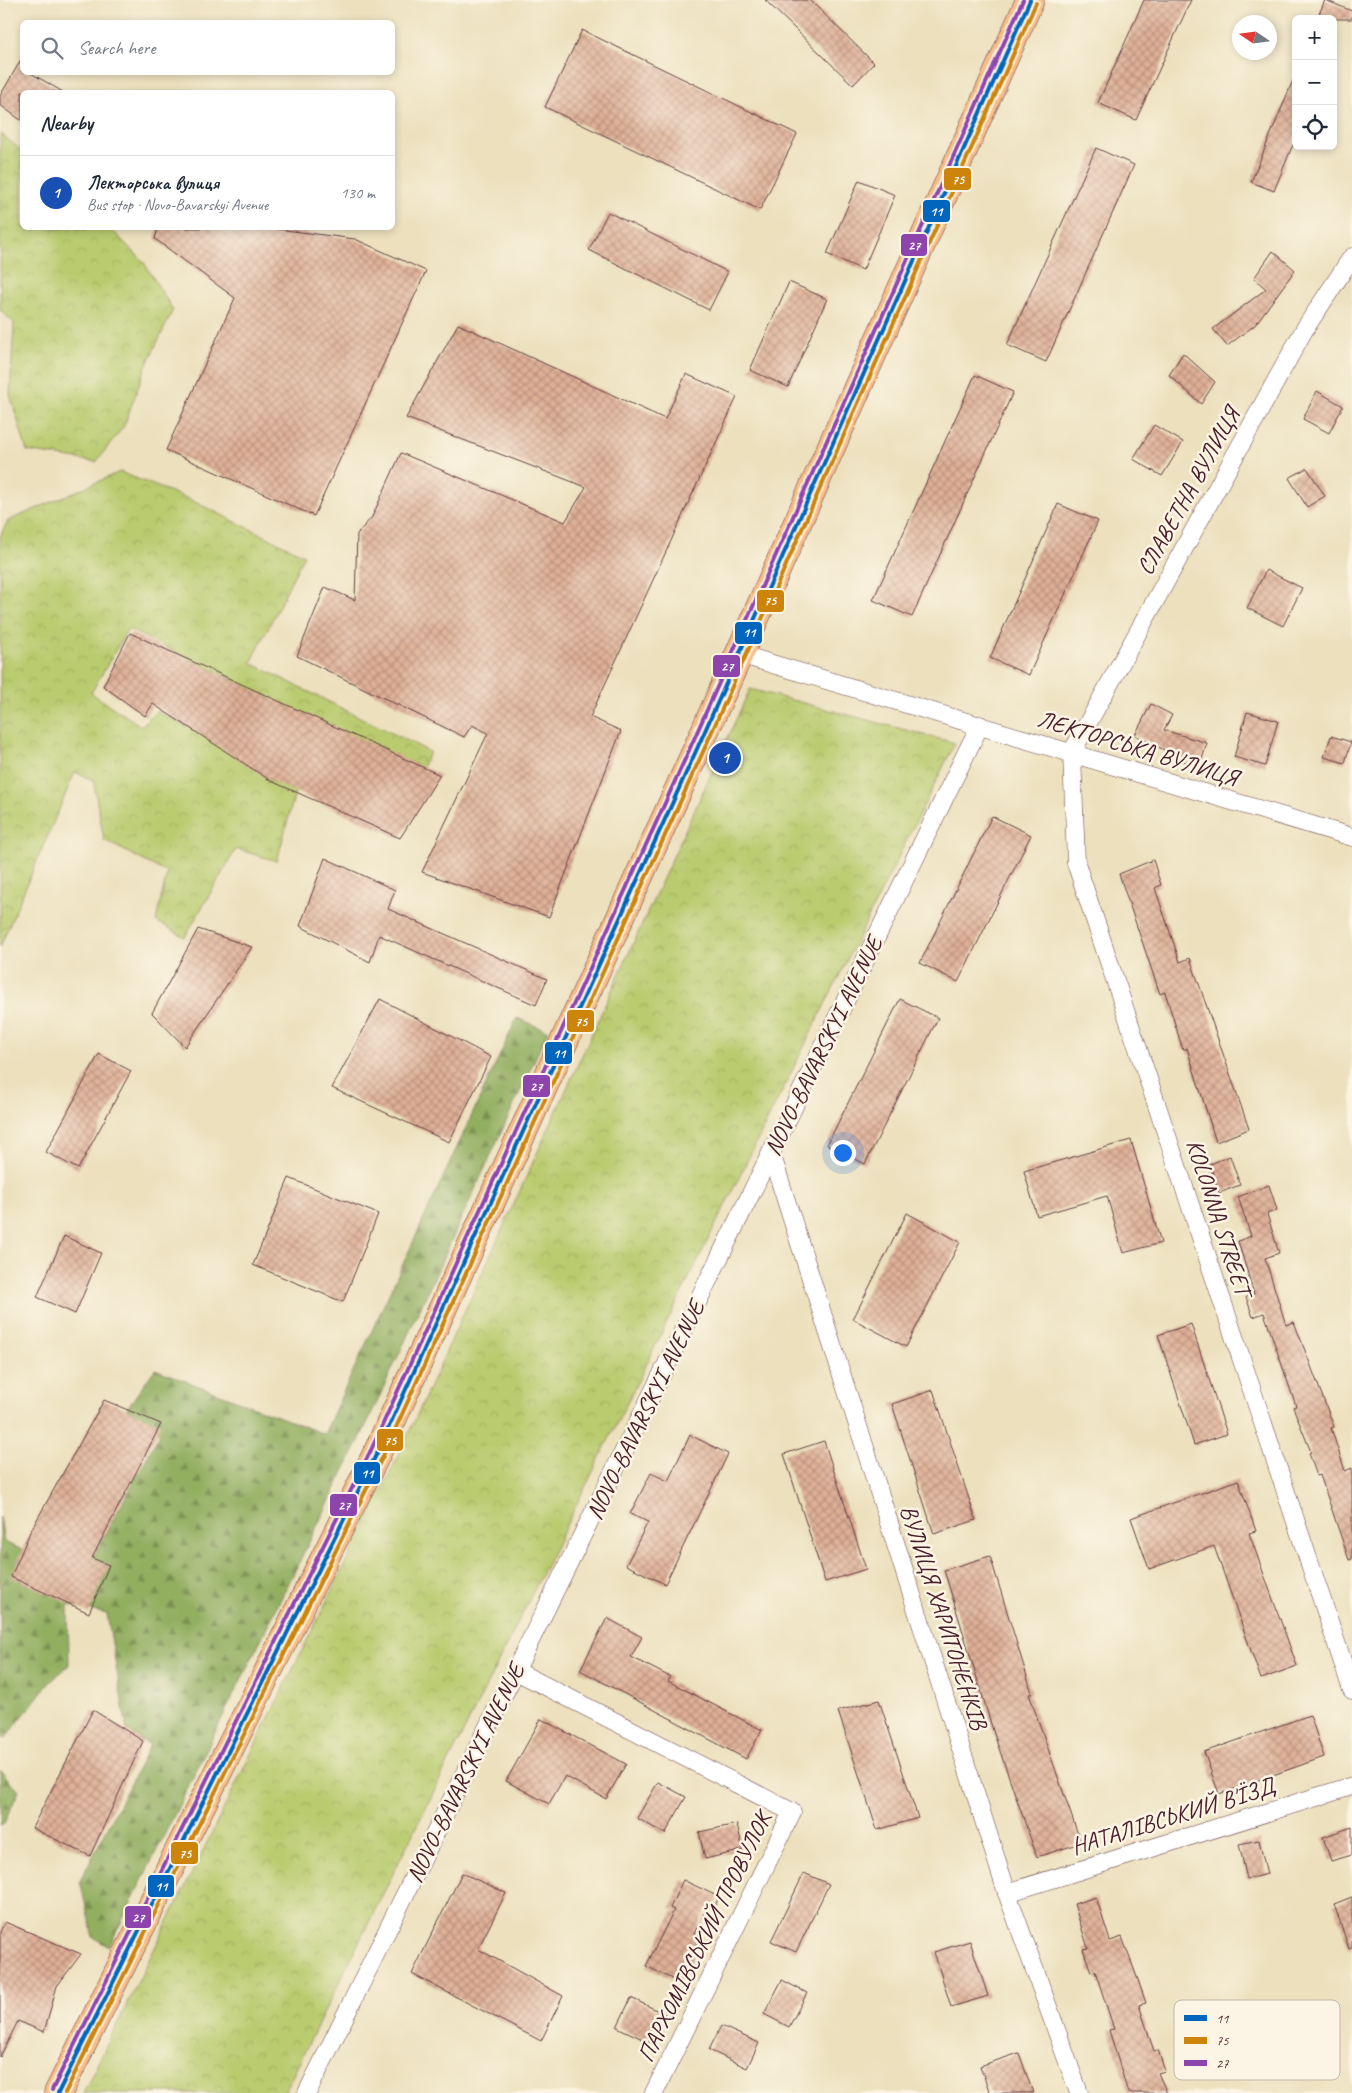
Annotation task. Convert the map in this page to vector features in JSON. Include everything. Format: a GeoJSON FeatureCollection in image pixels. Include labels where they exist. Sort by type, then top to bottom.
{"type":"FeatureCollection","features":[{"type":"Feature","properties":{"kind":"main road"},"geometry":{"type":"LineString","coordinates":[[58,2093],[377,1453],[739,654],[1030,0]]}},
{"type":"Feature","properties":{"kind":"street","name":"СЛАВЕТНА ВУЛИЦЯ"},"geometry":{"type":"LineString","coordinates":[[1072,752],[1304,330],[1352,257]]}},
{"type":"Feature","properties":{"kind":"street","name":"ЛЕКТОРСЬКА ВУЛИЦЯ"},"geometry":{"type":"LineString","coordinates":[[739,654],[1352,837]]}},
{"type":"Feature","properties":{"kind":"street","name":"NOVO-BAVARSKYI AVENUE"},"geometry":{"type":"LineString","coordinates":[[306,2093],[516,1671],[980,725]]}},
{"type":"Feature","properties":{"kind":"street","name":"KOLONNA STREET"},"geometry":{"type":"LineString","coordinates":[[1072,752],[1076,863],[1352,1690]]}},
{"type":"Feature","properties":{"kind":"street","name":"ВУЛИЦЯ ХАРИТОНЕНКІВ"},"geometry":{"type":"LineString","coordinates":[[771,1153],[1007,1892],[1079,2093]]}},
{"type":"Feature","properties":{"kind":"street","name":"ПАРХОМІВСЬКИЙ ПРОВУЛОК"},"geometry":{"type":"LineString","coordinates":[[516,1671],[792,1812],[654,2093]]}},
{"type":"Feature","properties":{"kind":"street","name":"НАТАЛІВСЬКИЙ В'ЇЗД"},"geometry":{"type":"LineString","coordinates":[[1007,1892],[1352,1786]]}},
{"type":"Feature","properties":{"kind":"green space"},"geometry":{"type":"Polygon","coordinates":[[[0,133],[20,149],[20,230],[112,230],[143,261],[173,310],[146,366],[124,426],[96,462],[27,451],[10,395],[14,323],[0,310],[0,133]]]}},
{"type":"Feature","properties":{"kind":"green space"},"geometry":{"type":"Polygon","coordinates":[[[120,472],[191,500],[304,555],[251,663],[430,752],[420,771],[128,629],[91,693],[141,726],[156,711],[298,781],[277,861],[236,849],[185,937],[156,921],[167,873],[104,840],[93,780],[75,772],[0,947],[0,536],[8,521],[120,472]]]}},
{"type":"Feature","properties":{"kind":"green space"},"geometry":{"type":"Polygon","coordinates":[[[750,689],[955,743],[284,2093],[83,2093],[395,1463],[750,689]]]}},
{"type":"Feature","properties":{"kind":"green space"},"geometry":{"type":"Polygon","coordinates":[[[517,1018],[548,1031],[358,1443],[109,1947],[93,1937],[80,1881],[150,1745],[127,1730],[107,1614],[68,1605],[69,1665],[46,1686],[6,1738],[0,1735],[0,1517],[4,1542],[83,1576],[160,1433],[122,1415],[155,1369],[324,1434],[517,1018]]]}},
{"type":"Feature","properties":{"kind":"green space"},"geometry":{"type":"Polygon","coordinates":[[[0,1770],[19,1791],[4,1823],[0,1825],[0,1770]]]}},
{"type":"Feature","properties":{"kind":"building"},"geometry":{"type":"Polygon","coordinates":[[[765,0],[810,0],[874,63],[853,85],[765,0]]]}},
{"type":"Feature","properties":{"kind":"building"},"geometry":{"type":"Polygon","coordinates":[[[1144,0],[1191,0],[1136,120],[1098,103],[1144,0]]]}},
{"type":"Feature","properties":{"kind":"building"},"geometry":{"type":"Polygon","coordinates":[[[1325,0],[1352,11],[1352,19],[1337,19],[1337,15],[1319,15],[1325,0]]]}},
{"type":"Feature","properties":{"kind":"building"},"geometry":{"type":"Polygon","coordinates":[[[582,30],[797,134],[760,210],[545,107],[582,30]]]}},
{"type":"Feature","properties":{"kind":"building"},"geometry":{"type":"Polygon","coordinates":[[[20,61],[20,75],[34,75],[60,90],[20,90],[20,120],[0,105],[0,96],[20,61]]]}},
{"type":"Feature","properties":{"kind":"building"},"geometry":{"type":"Polygon","coordinates":[[[1292,83],[1292,147],[1274,191],[1251,182],[1292,83]]]}},
{"type":"Feature","properties":{"kind":"building"},"geometry":{"type":"Polygon","coordinates":[[[1096,148],[1134,165],[1046,362],[1007,345],[1096,148]]]}},
{"type":"Feature","properties":{"kind":"building"},"geometry":{"type":"Polygon","coordinates":[[[859,180],[895,195],[863,270],[827,254],[859,180]]]}},
{"type":"Feature","properties":{"kind":"building"},"geometry":{"type":"Polygon","coordinates":[[[608,212],[728,272],[709,310],[589,250],[608,212]]]}},
{"type":"Feature","properties":{"kind":"building"},"geometry":{"type":"Polygon","coordinates":[[[157,230],[285,230],[355,239],[426,271],[314,516],[166,450],[235,298],[155,239],[157,230]]]}},
{"type":"Feature","properties":{"kind":"building"},"geometry":{"type":"Polygon","coordinates":[[[1273,251],[1295,270],[1255,325],[1227,346],[1213,329],[1266,289],[1254,278],[1273,251]]]}},
{"type":"Feature","properties":{"kind":"building"},"geometry":{"type":"Polygon","coordinates":[[[789,282],[827,299],[788,387],[750,370],[789,282]]]}},
{"type":"Feature","properties":{"kind":"building"},"geometry":{"type":"Polygon","coordinates":[[[458,324],[665,419],[686,374],[737,397],[590,717],[621,731],[549,917],[422,872],[488,733],[472,725],[464,737],[297,656],[325,587],[355,600],[357,534],[372,517],[401,453],[565,522],[586,487],[406,418],[458,324]]]}},
{"type":"Feature","properties":{"kind":"building"},"geometry":{"type":"Polygon","coordinates":[[[1183,353],[1215,382],[1201,404],[1169,375],[1183,353]]]}},
{"type":"Feature","properties":{"kind":"building"},"geometry":{"type":"Polygon","coordinates":[[[975,375],[1013,392],[912,617],[873,600],[975,375]]]}},
{"type":"Feature","properties":{"kind":"building"},"geometry":{"type":"Polygon","coordinates":[[[1317,391],[1343,406],[1329,433],[1303,419],[1317,391]]]}},
{"type":"Feature","properties":{"kind":"building"},"geometry":{"type":"Polygon","coordinates":[[[1154,425],[1183,442],[1162,476],[1133,459],[1154,425]]]}},
{"type":"Feature","properties":{"kind":"building"},"geometry":{"type":"Polygon","coordinates":[[[1307,468],[1325,496],[1307,507],[1289,478],[1307,468]]]}},
{"type":"Feature","properties":{"kind":"building"},"geometry":{"type":"Polygon","coordinates":[[[1058,504],[1098,521],[1029,675],[990,658],[1058,504]]]}},
{"type":"Feature","properties":{"kind":"building"},"geometry":{"type":"Polygon","coordinates":[[[1266,570],[1302,588],[1283,626],[1247,608],[1266,570]]]}},
{"type":"Feature","properties":{"kind":"building"},"geometry":{"type":"Polygon","coordinates":[[[130,633],[440,775],[400,838],[271,781],[153,704],[145,716],[103,686],[130,633]]]}},
{"type":"Feature","properties":{"kind":"building"},"geometry":{"type":"Polygon","coordinates":[[[1151,704],[1172,715],[1164,730],[1207,743],[1200,766],[1179,760],[1180,758],[1135,735],[1151,704]]]}},
{"type":"Feature","properties":{"kind":"building"},"geometry":{"type":"Polygon","coordinates":[[[1247,712],[1278,721],[1265,766],[1234,757],[1247,712]]]}},
{"type":"Feature","properties":{"kind":"building"},"geometry":{"type":"Polygon","coordinates":[[[1331,736],[1351,742],[1345,763],[1324,757],[1331,736]]]}},
{"type":"Feature","properties":{"kind":"building"},"geometry":{"type":"Polygon","coordinates":[[[992,816],[1031,835],[958,982],[920,963],[992,816]]]}},
{"type":"Feature","properties":{"kind":"building"},"geometry":{"type":"Polygon","coordinates":[[[325,858],[395,890],[388,909],[547,979],[536,1005],[379,935],[370,962],[300,926],[325,858]]]}},
{"type":"Feature","properties":{"kind":"building"},"geometry":{"type":"Polygon","coordinates":[[[1153,860],[1161,885],[1155,888],[1180,962],[1190,958],[1249,1129],[1216,1142],[1187,1048],[1183,1050],[1165,992],[1160,994],[1119,874],[1153,860]]]}},
{"type":"Feature","properties":{"kind":"building"},"geometry":{"type":"Polygon","coordinates":[[[198,929],[252,947],[185,1047],[152,1013],[198,929]]]}},
{"type":"Feature","properties":{"kind":"building"},"geometry":{"type":"Polygon","coordinates":[[[380,999],[491,1057],[449,1142],[332,1088],[380,999]]]}},
{"type":"Feature","properties":{"kind":"building"},"geometry":{"type":"Polygon","coordinates":[[[900,999],[938,1018],[865,1164],[827,1145],[900,999]]]}},
{"type":"Feature","properties":{"kind":"building"},"geometry":{"type":"Polygon","coordinates":[[[99,1054],[131,1071],[78,1169],[46,1152],[99,1054]]]}},
{"type":"Feature","properties":{"kind":"building"},"geometry":{"type":"Polygon","coordinates":[[[1131,1140],[1161,1243],[1123,1253],[1107,1196],[1037,1216],[1024,1171],[1131,1140]]]}},
{"type":"Feature","properties":{"kind":"building"},"geometry":{"type":"Polygon","coordinates":[[[1230,1156],[1240,1185],[1219,1193],[1210,1164],[1230,1156]]]}},
{"type":"Feature","properties":{"kind":"building"},"geometry":{"type":"Polygon","coordinates":[[[289,1178],[378,1214],[343,1302],[253,1265],[289,1178]]]}},
{"type":"Feature","properties":{"kind":"building"},"geometry":{"type":"Polygon","coordinates":[[[1269,1185],[1277,1210],[1267,1214],[1279,1253],[1265,1258],[1286,1325],[1294,1322],[1334,1427],[1331,1428],[1345,1471],[1352,1468],[1352,1559],[1349,1560],[1320,1475],[1317,1476],[1309,1453],[1311,1452],[1293,1407],[1296,1406],[1264,1313],[1253,1317],[1246,1297],[1254,1294],[1238,1241],[1251,1236],[1238,1197],[1269,1185]]]}},
{"type":"Feature","properties":{"kind":"building"},"geometry":{"type":"Polygon","coordinates":[[[907,1213],[960,1242],[906,1347],[853,1319],[907,1213]]]}},
{"type":"Feature","properties":{"kind":"building"},"geometry":{"type":"Polygon","coordinates":[[[64,1236],[101,1253],[75,1314],[37,1297],[64,1236]]]}},
{"type":"Feature","properties":{"kind":"building"},"geometry":{"type":"Polygon","coordinates":[[[1191,1324],[1227,1434],[1194,1445],[1158,1335],[1191,1324]]]}},
{"type":"Feature","properties":{"kind":"building"},"geometry":{"type":"Polygon","coordinates":[[[933,1390],[976,1520],[934,1534],[892,1404],[933,1390]]]}},
{"type":"Feature","properties":{"kind":"building"},"geometry":{"type":"Polygon","coordinates":[[[104,1400],[161,1424],[92,1558],[109,1565],[89,1613],[11,1577],[30,1532],[104,1400]]]}},
{"type":"Feature","properties":{"kind":"building"},"geometry":{"type":"Polygon","coordinates":[[[690,1435],[728,1454],[665,1584],[626,1565],[648,1522],[630,1514],[651,1473],[668,1481],[690,1435]]]}},
{"type":"Feature","properties":{"kind":"building"},"geometry":{"type":"Polygon","coordinates":[[[824,1441],[866,1569],[825,1582],[784,1454],[824,1441]]]}},
{"type":"Feature","properties":{"kind":"building"},"geometry":{"type":"Polygon","coordinates":[[[1238,1480],[1256,1531],[1249,1533],[1297,1666],[1261,1679],[1214,1546],[1149,1569],[1131,1518],[1238,1480]]]}},
{"type":"Feature","properties":{"kind":"building"},"geometry":{"type":"Polygon","coordinates":[[[990,1556],[1032,1693],[1029,1694],[1081,1843],[1037,1857],[995,1737],[944,1570],[990,1556]]]}},
{"type":"Feature","properties":{"kind":"building"},"geometry":{"type":"Polygon","coordinates":[[[607,1618],[642,1637],[631,1657],[670,1677],[668,1681],[762,1730],[746,1759],[580,1670],[607,1618]]]}},
{"type":"Feature","properties":{"kind":"building"},"geometry":{"type":"Polygon","coordinates":[[[879,1700],[918,1818],[877,1830],[838,1711],[879,1700]]]}},
{"type":"Feature","properties":{"kind":"building"},"geometry":{"type":"Polygon","coordinates":[[[93,1710],[143,1741],[90,1856],[32,1828],[93,1710]]]}},
{"type":"Feature","properties":{"kind":"building"},"geometry":{"type":"Polygon","coordinates":[[[1310,1715],[1324,1757],[1219,1794],[1204,1752],[1310,1715]]]}},
{"type":"Feature","properties":{"kind":"building"},"geometry":{"type":"Polygon","coordinates":[[[541,1719],[626,1764],[606,1799],[565,1776],[549,1804],[506,1781],[541,1719]]]}},
{"type":"Feature","properties":{"kind":"building"},"geometry":{"type":"Polygon","coordinates":[[[658,1782],[686,1797],[665,1834],[637,1818],[658,1782]]]}},
{"type":"Feature","properties":{"kind":"building"},"geometry":{"type":"Polygon","coordinates":[[[737,1824],[743,1850],[705,1859],[699,1832],[737,1824]]]}},
{"type":"Feature","properties":{"kind":"building"},"geometry":{"type":"Polygon","coordinates":[[[1352,1827],[1352,1855],[1331,1861],[1323,1837],[1352,1827]]]}},
{"type":"Feature","properties":{"kind":"building"},"geometry":{"type":"Polygon","coordinates":[[[1259,1840],[1267,1874],[1247,1879],[1239,1844],[1259,1840]]]}},
{"type":"Feature","properties":{"kind":"building"},"geometry":{"type":"Polygon","coordinates":[[[462,1873],[506,1893],[478,1949],[563,1996],[541,2041],[412,1974],[462,1873]]]}},
{"type":"Feature","properties":{"kind":"building"},"geometry":{"type":"Polygon","coordinates":[[[804,1873],[829,1884],[796,1952],[771,1941],[804,1873]]]}},
{"type":"Feature","properties":{"kind":"building"},"geometry":{"type":"Polygon","coordinates":[[[683,1880],[719,1897],[711,1914],[705,1911],[694,1934],[699,1937],[692,1953],[694,1954],[680,1983],[646,1966],[674,1910],[670,1908],[683,1880]]]}},
{"type":"Feature","properties":{"kind":"building"},"geometry":{"type":"Polygon","coordinates":[[[1096,1897],[1110,1941],[1122,1937],[1138,1980],[1146,2003],[1139,2005],[1154,2051],[1158,2050],[1165,2071],[1158,2073],[1167,2093],[1128,2093],[1109,2030],[1114,2029],[1095,1971],[1091,1972],[1083,1949],[1088,1948],[1074,1904],[1096,1897]]]}},
{"type":"Feature","properties":{"kind":"building"},"geometry":{"type":"Polygon","coordinates":[[[1352,1897],[1352,1948],[1349,1949],[1334,1904],[1352,1897]]]}},
{"type":"Feature","properties":{"kind":"building"},"geometry":{"type":"Polygon","coordinates":[[[5,1922],[81,1954],[57,1986],[44,2032],[18,2021],[0,2057],[0,1932],[5,1922]]]}},
{"type":"Feature","properties":{"kind":"building"},"geometry":{"type":"Polygon","coordinates":[[[970,1941],[988,1996],[951,2007],[934,1952],[970,1941]]]}},
{"type":"Feature","properties":{"kind":"building"},"geometry":{"type":"Polygon","coordinates":[[[782,1980],[807,1993],[789,2027],[764,2014],[782,1980]]]}},
{"type":"Feature","properties":{"kind":"building"},"geometry":{"type":"Polygon","coordinates":[[[631,1998],[665,2014],[651,2043],[617,2027],[631,1998]]]}},
{"type":"Feature","properties":{"kind":"building"},"geometry":{"type":"Polygon","coordinates":[[[721,2026],[759,2043],[747,2068],[709,2050],[721,2026]]]}},
{"type":"Feature","properties":{"kind":"building"},"geometry":{"type":"Polygon","coordinates":[[[1019,2053],[1033,2093],[990,2093],[980,2066],[1019,2053]]]}},
{"type":"Feature","properties":{"kind":"transit line","name":"27"},"geometry":{"type":"LineString","coordinates":[[52,2090],[371,1450],[690,748],[1023,0]]}},
{"type":"Feature","properties":{"kind":"transit line","name":"11"},"geometry":{"type":"LineString","coordinates":[[58,2093],[377,1453],[696,751],[1030,0]]}},
{"type":"Feature","properties":{"kind":"transit line","name":"75"},"geometry":{"type":"LineString","coordinates":[[65,2093],[383,1456],[702,754],[1036,3]]}},
{"type":"Feature","properties":{"kind":"place","name":"Лекторська вулиця"},"geometry":{"type":"Point","coordinates":[725,758]}}]}
